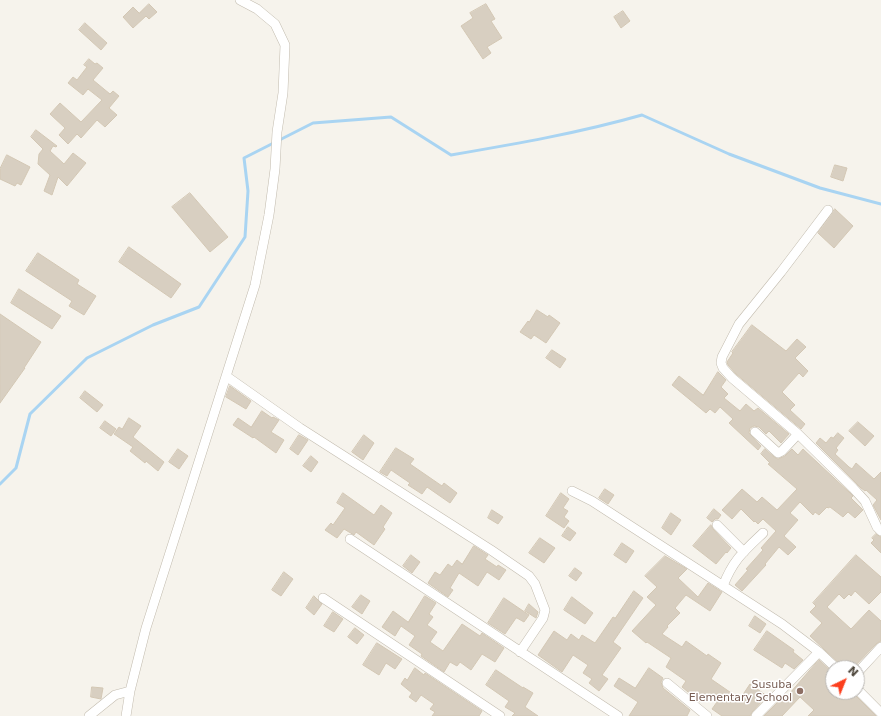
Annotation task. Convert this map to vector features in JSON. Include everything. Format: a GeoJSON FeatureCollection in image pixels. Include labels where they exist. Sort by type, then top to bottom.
{"type":"FeatureCollection","features":[{"type":"Feature","properties":{"kind":"street"},"geometry":{"type":"LineString","coordinates":[[126,716],[130,690],[146,628],[255,285],[269,216],[283,93],[285,45],[275,24],[257,9],[240,0]]}},
{"type":"Feature","properties":{"kind":"street"},"geometry":{"type":"LineString","coordinates":[[828,210],[739,324],[722,357],[721,364],[732,378],[798,434],[865,502],[877,527],[881,531]]}},
{"type":"Feature","properties":{"kind":"street"},"geometry":{"type":"LineString","coordinates":[[226,376],[300,428],[530,576],[535,584],[544,610],[543,618],[520,652]]}},
{"type":"Feature","properties":{"kind":"street"},"geometry":{"type":"LineString","coordinates":[[755,432],[778,453],[782,451],[798,434]]}},
{"type":"Feature","properties":{"kind":"street"},"geometry":{"type":"LineString","coordinates":[[572,491],[592,501],[782,624],[828,660]]}},
{"type":"Feature","properties":{"kind":"street"},"geometry":{"type":"LineString","coordinates":[[718,526],[744,552]]}},
{"type":"Feature","properties":{"kind":"street"},"geometry":{"type":"LineString","coordinates":[[724,586],[729,571],[736,559],[763,533]]}},
{"type":"Feature","properties":{"kind":"street"},"geometry":{"type":"LineString","coordinates":[[350,539],[618,716]]}},
{"type":"Feature","properties":{"kind":"street"},"geometry":{"type":"LineString","coordinates":[[323,598],[500,716]]}},
{"type":"Feature","properties":{"kind":"street"},"geometry":{"type":"LineString","coordinates":[[865,665],[881,648]]}},
{"type":"Feature","properties":{"kind":"street"},"geometry":{"type":"LineString","coordinates":[[756,716],[819,652]]}},
{"type":"Feature","properties":{"kind":"street"},"geometry":{"type":"LineString","coordinates":[[667,683],[707,716]]}},
{"type":"Feature","properties":{"kind":"street"},"geometry":{"type":"LineString","coordinates":[[89,716],[116,695],[130,690]]}},
{"type":"Feature","properties":{"kind":"street"},"geometry":{"type":"LineString","coordinates":[[865,697],[881,713]]}},
{"type":"Feature","properties":{"kind":"building"},"geometry":{"type":"Polygon","coordinates":[[[149,4],[157,12],[149,19],[146,16],[133,28],[123,17],[133,7],[139,13],[149,4]]]}},
{"type":"Feature","properties":{"kind":"building"},"geometry":{"type":"Polygon","coordinates":[[[486,4],[495,19],[491,21],[502,38],[487,47],[491,53],[483,59],[461,26],[473,18],[470,13],[486,4]]]}},
{"type":"Feature","properties":{"kind":"building"},"geometry":{"type":"Polygon","coordinates":[[[623,11],[630,21],[621,28],[614,17],[623,11]]]}},
{"type":"Feature","properties":{"kind":"building"},"geometry":{"type":"Polygon","coordinates":[[[85,23],[107,43],[101,50],[79,30],[85,23]]]}},
{"type":"Feature","properties":{"kind":"building"},"geometry":{"type":"Polygon","coordinates":[[[89,59],[103,68],[93,80],[110,94],[113,91],[119,96],[109,108],[117,115],[105,127],[97,120],[81,138],[77,134],[68,144],[59,135],[65,128],[50,114],[60,103],[81,122],[102,100],[88,89],[83,95],[68,83],[73,77],[77,80],[87,67],[84,65],[89,59]]]}},
{"type":"Feature","properties":{"kind":"building"},"geometry":{"type":"Polygon","coordinates":[[[36,130],[57,146],[53,146],[50,151],[64,164],[73,153],[86,163],[67,186],[58,177],[52,195],[44,191],[50,175],[38,164],[39,154],[43,149],[31,137],[36,130]]]}},
{"type":"Feature","properties":{"kind":"building"},"geometry":{"type":"Polygon","coordinates":[[[7,155],[30,167],[21,185],[17,183],[15,186],[0,179],[0,169],[7,155]]]}},
{"type":"Feature","properties":{"kind":"building"},"geometry":{"type":"Polygon","coordinates":[[[835,165],[847,168],[843,181],[831,177],[835,165]]]}},
{"type":"Feature","properties":{"kind":"building"},"geometry":{"type":"Polygon","coordinates":[[[190,193],[228,237],[210,252],[172,207],[190,193]]]}},
{"type":"Feature","properties":{"kind":"building"},"geometry":{"type":"Polygon","coordinates":[[[835,209],[853,226],[834,248],[818,233],[835,209]]]}},
{"type":"Feature","properties":{"kind":"building"},"geometry":{"type":"Polygon","coordinates":[[[129,247],[181,284],[171,298],[119,262],[129,247]]]}},
{"type":"Feature","properties":{"kind":"building"},"geometry":{"type":"Polygon","coordinates":[[[38,253],[79,280],[77,284],[96,296],[84,315],[69,306],[72,301],[26,271],[38,253]]]}},
{"type":"Feature","properties":{"kind":"building"},"geometry":{"type":"Polygon","coordinates":[[[19,289],[61,316],[52,329],[11,303],[19,289]]]}},
{"type":"Feature","properties":{"kind":"building"},"geometry":{"type":"Polygon","coordinates":[[[537,310],[548,317],[549,315],[560,323],[546,343],[534,335],[531,339],[520,332],[537,310]]]}},
{"type":"Feature","properties":{"kind":"building"},"geometry":{"type":"Polygon","coordinates":[[[0,314],[41,342],[25,368],[0,403],[0,314]]]}},
{"type":"Feature","properties":{"kind":"building"},"geometry":{"type":"Polygon","coordinates":[[[752,325],[786,351],[797,339],[806,347],[795,358],[808,371],[803,377],[799,373],[782,392],[795,405],[790,410],[805,424],[801,429],[736,374],[728,365],[727,362],[733,353],[732,352],[752,325]]]}},
{"type":"Feature","properties":{"kind":"building"},"geometry":{"type":"Polygon","coordinates":[[[552,350],[566,359],[560,368],[546,358],[552,350]]]}},
{"type":"Feature","properties":{"kind":"building"},"geometry":{"type":"Polygon","coordinates":[[[718,372],[726,380],[721,387],[728,394],[724,398],[740,411],[746,404],[754,411],[758,408],[789,434],[781,443],[769,431],[766,434],[759,427],[754,426],[750,428],[749,433],[761,446],[758,450],[729,423],[733,419],[720,407],[715,413],[710,409],[706,413],[672,385],[679,376],[703,395],[718,372]]]}},
{"type":"Feature","properties":{"kind":"building"},"geometry":{"type":"Polygon","coordinates":[[[230,386],[251,401],[246,409],[226,397],[230,386]]]}},
{"type":"Feature","properties":{"kind":"building"},"geometry":{"type":"Polygon","coordinates":[[[85,391],[103,405],[97,412],[80,398],[85,391]]]}},
{"type":"Feature","properties":{"kind":"building"},"geometry":{"type":"Polygon","coordinates":[[[262,411],[272,418],[273,417],[279,420],[271,432],[284,440],[276,453],[254,437],[253,438],[233,425],[238,418],[251,427],[262,411]]]}},
{"type":"Feature","properties":{"kind":"building"},"geometry":{"type":"Polygon","coordinates":[[[129,418],[141,426],[133,437],[164,462],[158,471],[130,451],[133,447],[114,434],[119,427],[122,429],[129,418]]]}},
{"type":"Feature","properties":{"kind":"building"},"geometry":{"type":"Polygon","coordinates":[[[105,421],[116,429],[111,436],[100,428],[105,421]]]}},
{"type":"Feature","properties":{"kind":"building"},"geometry":{"type":"Polygon","coordinates":[[[858,422],[874,436],[865,446],[849,431],[858,422]]]}},
{"type":"Feature","properties":{"kind":"building"},"geometry":{"type":"Polygon","coordinates":[[[838,433],[844,438],[836,448],[838,450],[835,454],[849,467],[852,469],[856,463],[874,479],[881,472],[881,520],[873,505],[877,500],[866,490],[865,491],[861,488],[816,443],[820,438],[826,443],[831,437],[833,438],[838,433]]]}},
{"type":"Feature","properties":{"kind":"building"},"geometry":{"type":"Polygon","coordinates":[[[299,435],[308,440],[298,455],[290,449],[299,435]]]}},
{"type":"Feature","properties":{"kind":"building"},"geometry":{"type":"Polygon","coordinates":[[[364,435],[374,443],[363,460],[352,452],[364,435]]]}},
{"type":"Feature","properties":{"kind":"building"},"geometry":{"type":"Polygon","coordinates":[[[396,448],[414,459],[410,464],[442,486],[444,483],[457,493],[450,503],[427,487],[422,494],[408,485],[410,483],[391,470],[387,476],[380,472],[396,448]]]}},
{"type":"Feature","properties":{"kind":"building"},"geometry":{"type":"Polygon","coordinates":[[[178,449],[188,456],[179,469],[169,462],[178,449]]]}},
{"type":"Feature","properties":{"kind":"building"},"geometry":{"type":"Polygon","coordinates":[[[765,449],[778,459],[785,456],[792,449],[798,455],[803,449],[853,496],[851,498],[863,510],[855,518],[848,512],[843,517],[830,507],[827,507],[819,515],[815,512],[813,515],[800,502],[790,513],[798,520],[784,536],[796,547],[788,555],[779,547],[765,564],[766,565],[742,591],[735,585],[748,570],[746,569],[763,550],[761,548],[776,531],[763,519],[758,524],[755,521],[754,522],[741,509],[732,519],[722,510],[742,489],[757,502],[762,497],[777,510],[797,489],[768,464],[770,463],[761,454],[765,449]]]}},
{"type":"Feature","properties":{"kind":"building"},"geometry":{"type":"Polygon","coordinates":[[[311,456],[318,462],[311,472],[303,466],[311,456]]]}},
{"type":"Feature","properties":{"kind":"building"},"geometry":{"type":"Polygon","coordinates":[[[605,489],[614,495],[608,504],[599,498],[605,489]]]}},
{"type":"Feature","properties":{"kind":"building"},"geometry":{"type":"Polygon","coordinates":[[[343,493],[374,515],[381,505],[392,513],[383,527],[385,529],[374,545],[356,532],[354,535],[344,529],[337,538],[325,530],[331,523],[333,525],[345,508],[337,503],[343,493]]]}},
{"type":"Feature","properties":{"kind":"building"},"geometry":{"type":"Polygon","coordinates":[[[561,493],[569,499],[563,508],[568,511],[564,517],[569,521],[564,528],[546,516],[561,493]]]}},
{"type":"Feature","properties":{"kind":"building"},"geometry":{"type":"Polygon","coordinates":[[[714,509],[721,515],[718,519],[715,519],[712,522],[707,518],[714,509]]]}},
{"type":"Feature","properties":{"kind":"building"},"geometry":{"type":"Polygon","coordinates":[[[492,510],[503,517],[498,524],[488,518],[492,510]]]}},
{"type":"Feature","properties":{"kind":"building"},"geometry":{"type":"Polygon","coordinates":[[[671,513],[681,520],[671,535],[662,528],[671,513]]]}},
{"type":"Feature","properties":{"kind":"building"},"geometry":{"type":"Polygon","coordinates":[[[711,525],[731,548],[716,564],[693,546],[711,525]]]}},
{"type":"Feature","properties":{"kind":"building"},"geometry":{"type":"Polygon","coordinates":[[[568,527],[576,533],[570,541],[562,536],[568,527]]]}},
{"type":"Feature","properties":{"kind":"building"},"geometry":{"type":"Polygon","coordinates":[[[876,534],[881,537],[881,553],[871,543],[874,540],[872,538],[876,534]]]}},
{"type":"Feature","properties":{"kind":"building"},"geometry":{"type":"Polygon","coordinates":[[[540,538],[555,548],[544,563],[529,553],[540,538]]]}},
{"type":"Feature","properties":{"kind":"building"},"geometry":{"type":"Polygon","coordinates":[[[622,543],[634,551],[626,563],[614,555],[622,543]]]}},
{"type":"Feature","properties":{"kind":"building"},"geometry":{"type":"Polygon","coordinates":[[[474,546],[488,555],[485,559],[497,567],[498,565],[506,570],[499,580],[487,572],[478,586],[459,573],[450,588],[453,590],[448,597],[428,583],[435,572],[440,575],[448,564],[452,567],[457,560],[462,564],[474,546]]]}},
{"type":"Feature","properties":{"kind":"building"},"geometry":{"type":"Polygon","coordinates":[[[411,555],[420,562],[412,573],[403,566],[411,555]]]}},
{"type":"Feature","properties":{"kind":"building"},"geometry":{"type":"Polygon","coordinates":[[[856,555],[881,577],[881,592],[869,604],[855,591],[851,596],[849,594],[844,599],[839,594],[827,607],[851,629],[869,610],[881,621],[881,641],[877,643],[861,660],[836,660],[810,636],[822,623],[810,612],[816,606],[813,603],[856,555]]]}},
{"type":"Feature","properties":{"kind":"building"},"geometry":{"type":"Polygon","coordinates":[[[665,556],[687,569],[678,578],[698,597],[708,583],[722,592],[710,611],[686,595],[675,608],[680,613],[667,626],[668,627],[662,634],[682,647],[686,641],[707,656],[708,654],[721,663],[711,679],[740,699],[750,684],[767,696],[750,716],[722,716],[712,709],[717,702],[705,694],[700,702],[682,687],[686,681],[666,667],[671,658],[647,642],[646,643],[632,631],[656,605],[647,597],[657,587],[645,576],[665,556]]]}},
{"type":"Feature","properties":{"kind":"building"},"geometry":{"type":"Polygon","coordinates":[[[575,568],[582,573],[576,581],[569,576],[575,568]]]}},
{"type":"Feature","properties":{"kind":"building"},"geometry":{"type":"Polygon","coordinates":[[[284,572],[293,579],[281,596],[272,590],[284,572]]]}},
{"type":"Feature","properties":{"kind":"building"},"geometry":{"type":"Polygon","coordinates":[[[634,591],[643,598],[613,642],[621,648],[602,675],[608,679],[599,691],[589,683],[592,679],[583,673],[588,665],[573,655],[562,672],[538,655],[554,631],[567,640],[571,634],[579,640],[582,635],[595,643],[613,617],[615,618],[634,591]]]}},
{"type":"Feature","properties":{"kind":"building"},"geometry":{"type":"Polygon","coordinates":[[[361,595],[370,601],[362,614],[352,607],[361,595]]]}},
{"type":"Feature","properties":{"kind":"building"},"geometry":{"type":"Polygon","coordinates":[[[314,596],[322,604],[314,615],[306,608],[314,596]]]}},
{"type":"Feature","properties":{"kind":"building"},"geometry":{"type":"Polygon","coordinates":[[[425,596],[436,603],[429,614],[433,617],[427,625],[437,632],[430,642],[443,651],[462,624],[480,636],[482,633],[504,648],[495,662],[482,654],[471,670],[460,662],[457,666],[450,662],[444,672],[421,656],[422,654],[409,645],[415,636],[401,626],[395,636],[382,627],[393,611],[408,622],[425,596]]]}},
{"type":"Feature","properties":{"kind":"building"},"geometry":{"type":"Polygon","coordinates":[[[572,597],[593,613],[585,624],[564,610],[572,597]]]}},
{"type":"Feature","properties":{"kind":"building"},"geometry":{"type":"Polygon","coordinates":[[[504,598],[529,615],[524,622],[516,618],[505,634],[488,623],[504,598]]]}},
{"type":"Feature","properties":{"kind":"building"},"geometry":{"type":"Polygon","coordinates":[[[529,604],[538,612],[536,618],[525,611],[529,604]]]}},
{"type":"Feature","properties":{"kind":"building"},"geometry":{"type":"Polygon","coordinates":[[[333,612],[343,619],[334,632],[324,626],[333,612]]]}},
{"type":"Feature","properties":{"kind":"building"},"geometry":{"type":"Polygon","coordinates":[[[755,616],[766,624],[760,633],[749,626],[755,616]]]}},
{"type":"Feature","properties":{"kind":"building"},"geometry":{"type":"Polygon","coordinates":[[[355,628],[364,635],[357,644],[348,637],[355,628]]]}},
{"type":"Feature","properties":{"kind":"building"},"geometry":{"type":"Polygon","coordinates":[[[767,631],[794,650],[793,652],[803,660],[794,669],[785,663],[782,668],[754,650],[767,631]]]}},
{"type":"Feature","properties":{"kind":"building"},"geometry":{"type":"Polygon","coordinates":[[[377,643],[402,659],[395,669],[386,663],[379,675],[363,665],[377,643]]]}},
{"type":"Feature","properties":{"kind":"building"},"geometry":{"type":"Polygon","coordinates":[[[819,660],[825,666],[825,700],[860,700],[876,716],[808,716],[814,710],[800,697],[782,716],[764,716],[786,694],[787,696],[819,660]]]}},
{"type":"Feature","properties":{"kind":"building"},"geometry":{"type":"Polygon","coordinates":[[[415,668],[482,711],[479,716],[432,716],[435,712],[430,709],[434,704],[421,695],[416,702],[409,697],[412,693],[401,684],[405,678],[407,680],[415,668]]]}},
{"type":"Feature","properties":{"kind":"building"},"geometry":{"type":"Polygon","coordinates":[[[649,668],[663,678],[661,682],[663,688],[690,710],[687,716],[629,716],[638,702],[614,686],[619,678],[635,688],[649,668]]]}},
{"type":"Feature","properties":{"kind":"building"},"geometry":{"type":"Polygon","coordinates":[[[496,670],[533,693],[525,707],[538,716],[512,716],[515,713],[505,707],[509,701],[486,685],[496,670]]]}},
{"type":"Feature","properties":{"kind":"building"},"geometry":{"type":"Polygon","coordinates":[[[92,687],[103,688],[101,699],[91,697],[92,687]]]}},
{"type":"Feature","properties":{"kind":"waterway"},"geometry":{"type":"LineString","coordinates":[[0,484],[16,468],[30,414],[87,358],[153,325],[199,307],[245,237],[248,191],[244,158],[313,123],[391,117],[451,155],[571,133],[642,115],[729,154],[820,188],[881,204]]}},
{"type":"Feature","properties":{"kind":"place","name":"Susuba Elementary School"},"geometry":{"type":"Point","coordinates":[800,691]}}]}
